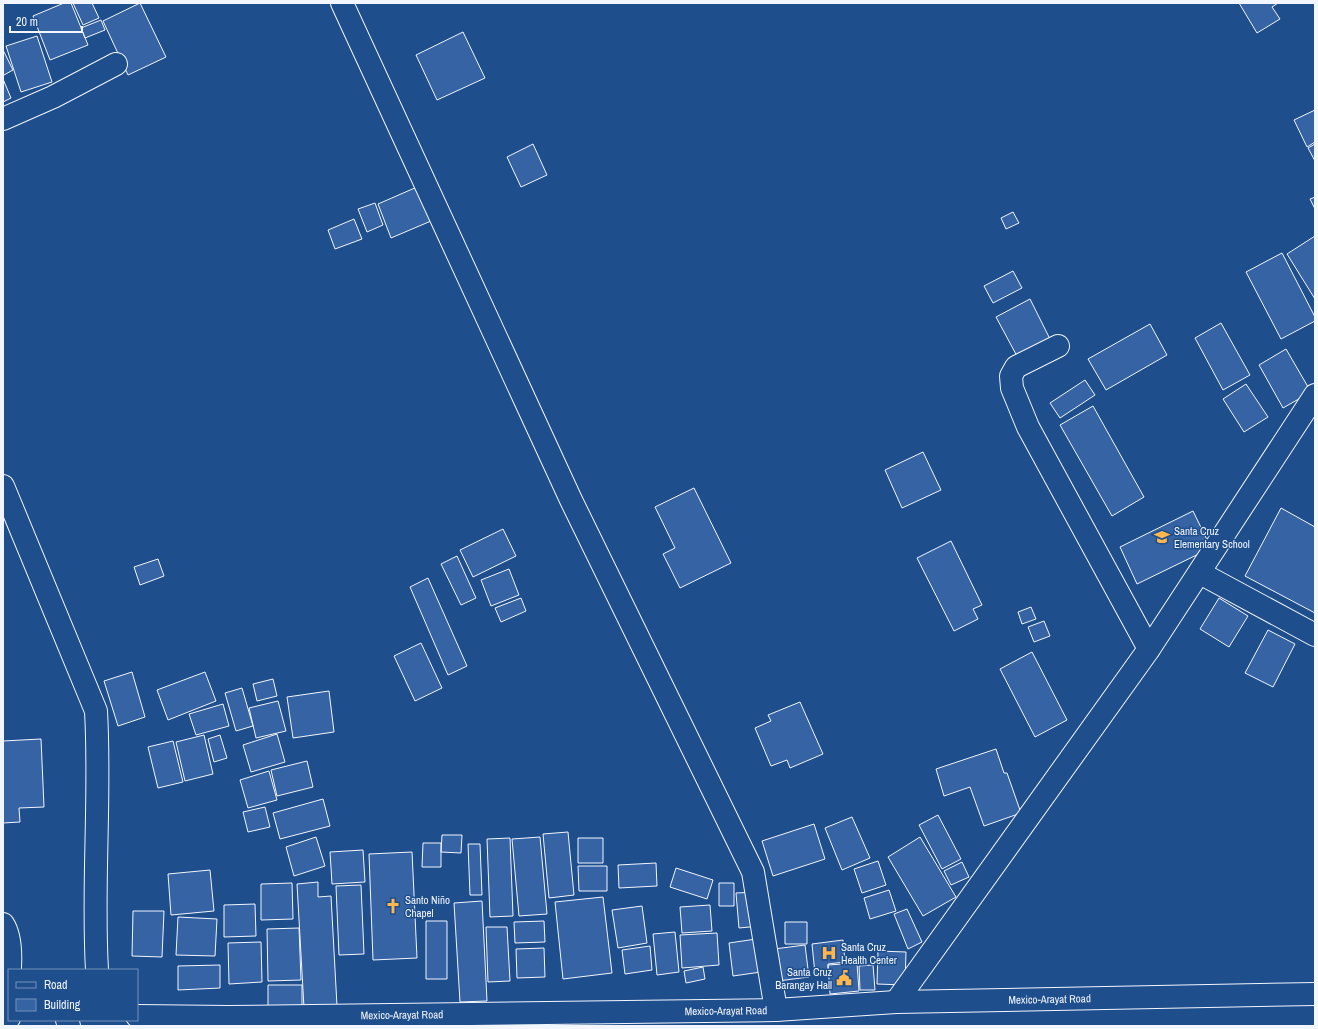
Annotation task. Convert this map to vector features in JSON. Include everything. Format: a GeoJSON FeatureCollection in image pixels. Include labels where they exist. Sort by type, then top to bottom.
{"type":"FeatureCollection","features":[{"type":"Feature","properties":{"kind":"street"},"geometry":{"type":"LineString","coordinates":[[342,3],[571,500],[753,872],[757,887],[776,1010]]}},
{"type":"Feature","properties":{"kind":"street"},"geometry":{"type":"LineString","coordinates":[[3,119],[53,97],[116,64]]}},
{"type":"Feature","properties":{"kind":"street"},"geometry":{"type":"LineString","coordinates":[[1058,346],[1016,367],[1011,376],[1012,388],[1028,427],[1149,649]]}},
{"type":"Feature","properties":{"kind":"street"},"geometry":{"type":"LineString","coordinates":[[896,1002],[1149,649],[1315,395]]}},
{"type":"Feature","properties":{"kind":"street"},"geometry":{"type":"LineString","coordinates":[[3,486],[96,711],[98,747],[94,924],[97,969]]}},
{"type":"Feature","properties":{"kind":"street"},"geometry":{"type":"LineString","coordinates":[[1200,573],[1315,634]]}},
{"type":"Feature","properties":{"kind":"street"},"geometry":{"type":"LineString","coordinates":[[3,924],[8,930],[10,952],[9,969]]}},
{"type":"Feature","properties":{"kind":"street"},"geometry":{"type":"LineString","coordinates":[[6,1018],[8,985]]}},
{"type":"Feature","properties":{"kind":"street","name":"Mexico-Arayat Road"},"geometry":{"type":"LineString","coordinates":[[138,1016],[229,1022],[776,1010],[896,1002],[1315,994]]}},
{"type":"Feature","properties":{"kind":"building"},"geometry":{"type":"Polygon","coordinates":[[[64,3],[71,3],[88,45],[50,60],[33,16],[64,3]]]}},
{"type":"Feature","properties":{"kind":"building"},"geometry":{"type":"Polygon","coordinates":[[[73,3],[92,3],[99,18],[83,25],[73,3]]]}},
{"type":"Feature","properties":{"kind":"building"},"geometry":{"type":"Polygon","coordinates":[[[140,3],[166,57],[128,75],[103,21],[140,3]]]}},
{"type":"Feature","properties":{"kind":"building"},"geometry":{"type":"Polygon","coordinates":[[[1239,3],[1278,3],[1272,7],[1280,19],[1257,33],[1239,3]]]}},
{"type":"Feature","properties":{"kind":"building"},"geometry":{"type":"Polygon","coordinates":[[[101,20],[105,30],[85,38],[81,28],[101,20]]]}},
{"type":"Feature","properties":{"kind":"building"},"geometry":{"type":"Polygon","coordinates":[[[463,32],[485,78],[437,100],[416,55],[463,32]]]}},
{"type":"Feature","properties":{"kind":"building"},"geometry":{"type":"Polygon","coordinates":[[[37,36],[52,82],[21,92],[6,46],[37,36]]]}},
{"type":"Feature","properties":{"kind":"building"},"geometry":{"type":"Polygon","coordinates":[[[3,50],[13,70],[4,75],[3,74],[3,50]]]}},
{"type":"Feature","properties":{"kind":"building"},"geometry":{"type":"Polygon","coordinates":[[[3,79],[11,98],[3,102],[3,79]]]}},
{"type":"Feature","properties":{"kind":"building"},"geometry":{"type":"Polygon","coordinates":[[[1315,110],[1315,142],[1307,147],[1294,120],[1315,110]]]}},
{"type":"Feature","properties":{"kind":"building"},"geometry":{"type":"Polygon","coordinates":[[[533,144],[547,175],[521,187],[507,157],[533,144]]]}},
{"type":"Feature","properties":{"kind":"building"},"geometry":{"type":"Polygon","coordinates":[[[1315,144],[1315,161],[1308,148],[1315,144]]]}},
{"type":"Feature","properties":{"kind":"building"},"geometry":{"type":"Polygon","coordinates":[[[417,187],[431,221],[391,238],[378,204],[417,187]]]}},
{"type":"Feature","properties":{"kind":"building"},"geometry":{"type":"Polygon","coordinates":[[[1315,197],[1315,209],[1310,199],[1315,197]]]}},
{"type":"Feature","properties":{"kind":"building"},"geometry":{"type":"Polygon","coordinates":[[[375,203],[383,225],[367,232],[358,209],[375,203]]]}},
{"type":"Feature","properties":{"kind":"building"},"geometry":{"type":"Polygon","coordinates":[[[1013,212],[1019,223],[1006,229],[1001,218],[1013,212]]]}},
{"type":"Feature","properties":{"kind":"building"},"geometry":{"type":"Polygon","coordinates":[[[354,219],[362,239],[335,249],[328,230],[354,219]]]}},
{"type":"Feature","properties":{"kind":"building"},"geometry":{"type":"Polygon","coordinates":[[[1315,236],[1315,299],[1287,254],[1315,236]]]}},
{"type":"Feature","properties":{"kind":"building"},"geometry":{"type":"Polygon","coordinates":[[[1282,253],[1315,317],[1315,321],[1281,339],[1246,272],[1282,253]]]}},
{"type":"Feature","properties":{"kind":"building"},"geometry":{"type":"Polygon","coordinates":[[[1013,271],[1022,288],[993,303],[984,286],[1013,271]]]}},
{"type":"Feature","properties":{"kind":"building"},"geometry":{"type":"Polygon","coordinates":[[[1030,299],[1051,341],[1018,358],[996,317],[1030,299]]]}},
{"type":"Feature","properties":{"kind":"building"},"geometry":{"type":"Polygon","coordinates":[[[1221,323],[1250,375],[1223,390],[1195,338],[1221,323]]]}},
{"type":"Feature","properties":{"kind":"building"},"geometry":{"type":"Polygon","coordinates":[[[1150,324],[1167,355],[1106,390],[1088,359],[1150,324]]]}},
{"type":"Feature","properties":{"kind":"building"},"geometry":{"type":"Polygon","coordinates":[[[1286,349],[1311,392],[1283,408],[1259,365],[1286,349]]]}},
{"type":"Feature","properties":{"kind":"building"},"geometry":{"type":"Polygon","coordinates":[[[1085,380],[1095,395],[1060,418],[1050,403],[1085,380]]]}},
{"type":"Feature","properties":{"kind":"building"},"geometry":{"type":"Polygon","coordinates":[[[1246,384],[1268,417],[1244,432],[1223,399],[1246,384]]]}},
{"type":"Feature","properties":{"kind":"building"},"geometry":{"type":"Polygon","coordinates":[[[1093,406],[1144,497],[1112,516],[1060,425],[1093,406]]]}},
{"type":"Feature","properties":{"kind":"building"},"geometry":{"type":"Polygon","coordinates":[[[923,452],[941,490],[902,508],[885,470],[923,452]]]}},
{"type":"Feature","properties":{"kind":"building"},"geometry":{"type":"Polygon","coordinates":[[[694,488],[731,563],[680,588],[663,554],[675,548],[655,507],[694,488]]]}},
{"type":"Feature","properties":{"kind":"building"},"geometry":{"type":"Polygon","coordinates":[[[1281,508],[1315,527],[1315,613],[1245,576],[1281,508]]]}},
{"type":"Feature","properties":{"kind":"building"},"geometry":{"type":"Polygon","coordinates":[[[1193,511],[1211,548],[1137,584],[1120,547],[1193,511]]]}},
{"type":"Feature","properties":{"kind":"building"},"geometry":{"type":"Polygon","coordinates":[[[503,529],[516,556],[473,577],[460,550],[503,529]]]}},
{"type":"Feature","properties":{"kind":"building"},"geometry":{"type":"Polygon","coordinates":[[[951,541],[982,605],[973,609],[978,619],[954,631],[917,558],[951,541]]]}},
{"type":"Feature","properties":{"kind":"building"},"geometry":{"type":"Polygon","coordinates":[[[457,556],[476,598],[461,605],[441,564],[457,556]]]}},
{"type":"Feature","properties":{"kind":"building"},"geometry":{"type":"Polygon","coordinates":[[[158,559],[164,576],[140,585],[134,567],[158,559]]]}},
{"type":"Feature","properties":{"kind":"building"},"geometry":{"type":"Polygon","coordinates":[[[509,569],[519,595],[491,606],[481,580],[509,569]]]}},
{"type":"Feature","properties":{"kind":"building"},"geometry":{"type":"Polygon","coordinates":[[[428,578],[467,666],[448,675],[410,587],[428,578]]]}},
{"type":"Feature","properties":{"kind":"building"},"geometry":{"type":"Polygon","coordinates":[[[521,598],[526,611],[501,622],[495,608],[521,598]]]}},
{"type":"Feature","properties":{"kind":"building"},"geometry":{"type":"Polygon","coordinates":[[[1219,598],[1248,616],[1229,647],[1200,629],[1219,598]]]}},
{"type":"Feature","properties":{"kind":"building"},"geometry":{"type":"Polygon","coordinates":[[[1031,607],[1036,619],[1022,624],[1018,612],[1031,607]]]}},
{"type":"Feature","properties":{"kind":"building"},"geometry":{"type":"Polygon","coordinates":[[[1044,621],[1050,636],[1034,642],[1028,627],[1044,621]]]}},
{"type":"Feature","properties":{"kind":"building"},"geometry":{"type":"Polygon","coordinates":[[[1268,630],[1295,644],[1273,687],[1245,673],[1268,630]]]}},
{"type":"Feature","properties":{"kind":"building"},"geometry":{"type":"Polygon","coordinates":[[[421,643],[442,688],[415,701],[394,656],[421,643]]]}},
{"type":"Feature","properties":{"kind":"building"},"geometry":{"type":"Polygon","coordinates":[[[1032,652],[1067,720],[1035,737],[1000,669],[1032,652]]]}},
{"type":"Feature","properties":{"kind":"building"},"geometry":{"type":"Polygon","coordinates":[[[132,672],[145,717],[118,726],[104,681],[132,672]]]}},
{"type":"Feature","properties":{"kind":"building"},"geometry":{"type":"Polygon","coordinates":[[[205,672],[216,701],[168,720],[157,690],[205,672]]]}},
{"type":"Feature","properties":{"kind":"building"},"geometry":{"type":"Polygon","coordinates":[[[273,679],[277,696],[257,701],[253,684],[273,679]]]}},
{"type":"Feature","properties":{"kind":"building"},"geometry":{"type":"Polygon","coordinates":[[[242,688],[253,726],[236,731],[225,693],[242,688]]]}},
{"type":"Feature","properties":{"kind":"building"},"geometry":{"type":"Polygon","coordinates":[[[329,691],[334,732],[293,738],[287,697],[329,691]]]}},
{"type":"Feature","properties":{"kind":"building"},"geometry":{"type":"Polygon","coordinates":[[[278,701],[286,731],[256,738],[249,708],[278,701]]]}},
{"type":"Feature","properties":{"kind":"building"},"geometry":{"type":"Polygon","coordinates":[[[800,702],[823,754],[790,768],[787,760],[771,766],[755,728],[771,721],[768,715],[800,702]]]}},
{"type":"Feature","properties":{"kind":"building"},"geometry":{"type":"Polygon","coordinates":[[[223,704],[229,726],[196,735],[189,714],[223,704]]]}},
{"type":"Feature","properties":{"kind":"building"},"geometry":{"type":"Polygon","coordinates":[[[277,734],[285,762],[251,772],[243,745],[277,734]]]}},
{"type":"Feature","properties":{"kind":"building"},"geometry":{"type":"Polygon","coordinates":[[[204,735],[213,774],[185,781],[176,742],[204,735]]]}},
{"type":"Feature","properties":{"kind":"building"},"geometry":{"type":"Polygon","coordinates":[[[220,735],[227,758],[214,762],[208,739],[220,735]]]}},
{"type":"Feature","properties":{"kind":"building"},"geometry":{"type":"Polygon","coordinates":[[[41,739],[44,807],[19,808],[20,822],[3,823],[3,741],[41,739]]]}},
{"type":"Feature","properties":{"kind":"building"},"geometry":{"type":"Polygon","coordinates":[[[173,741],[183,782],[158,788],[148,747],[173,741]]]}},
{"type":"Feature","properties":{"kind":"building"},"geometry":{"type":"Polygon","coordinates":[[[996,749],[1004,773],[1007,773],[1021,813],[984,826],[970,787],[944,796],[936,769],[996,749]]]}},
{"type":"Feature","properties":{"kind":"building"},"geometry":{"type":"Polygon","coordinates":[[[307,761],[313,787],[277,796],[271,770],[307,761]]]}},
{"type":"Feature","properties":{"kind":"building"},"geometry":{"type":"Polygon","coordinates":[[[269,771],[277,800],[248,808],[240,780],[269,771]]]}},
{"type":"Feature","properties":{"kind":"building"},"geometry":{"type":"Polygon","coordinates":[[[323,799],[330,826],[280,839],[273,813],[323,799]]]}},
{"type":"Feature","properties":{"kind":"building"},"geometry":{"type":"Polygon","coordinates":[[[265,807],[270,827],[248,832],[243,812],[265,807]]]}},
{"type":"Feature","properties":{"kind":"building"},"geometry":{"type":"Polygon","coordinates":[[[938,815],[961,859],[942,869],[919,825],[938,815]]]}},
{"type":"Feature","properties":{"kind":"building"},"geometry":{"type":"Polygon","coordinates":[[[852,817],[870,858],[842,870],[825,828],[852,817]]]}},
{"type":"Feature","properties":{"kind":"building"},"geometry":{"type":"Polygon","coordinates":[[[814,824],[825,859],[773,876],[762,841],[814,824]]]}},
{"type":"Feature","properties":{"kind":"building"},"geometry":{"type":"Polygon","coordinates":[[[568,832],[574,895],[549,898],[543,834],[568,832]]]}},
{"type":"Feature","properties":{"kind":"building"},"geometry":{"type":"Polygon","coordinates":[[[442,835],[462,835],[461,853],[441,852],[442,835]]]}},
{"type":"Feature","properties":{"kind":"building"},"geometry":{"type":"Polygon","coordinates":[[[316,837],[325,866],[294,876],[286,847],[316,837]]]}},
{"type":"Feature","properties":{"kind":"building"},"geometry":{"type":"Polygon","coordinates":[[[540,837],[547,914],[519,916],[512,839],[540,837]]]}},
{"type":"Feature","properties":{"kind":"building"},"geometry":{"type":"Polygon","coordinates":[[[920,837],[956,897],[923,916],[888,857],[920,837]]]}},
{"type":"Feature","properties":{"kind":"building"},"geometry":{"type":"Polygon","coordinates":[[[510,838],[513,916],[490,917],[487,839],[510,838]]]}},
{"type":"Feature","properties":{"kind":"building"},"geometry":{"type":"Polygon","coordinates":[[[578,838],[603,838],[603,863],[578,863],[578,838]]]}},
{"type":"Feature","properties":{"kind":"building"},"geometry":{"type":"Polygon","coordinates":[[[423,843],[441,843],[441,867],[422,867],[423,843]]]}},
{"type":"Feature","properties":{"kind":"building"},"geometry":{"type":"Polygon","coordinates":[[[468,844],[480,844],[482,895],[470,895],[468,844]]]}},
{"type":"Feature","properties":{"kind":"building"},"geometry":{"type":"Polygon","coordinates":[[[363,850],[365,882],[332,884],[330,852],[363,850]]]}},
{"type":"Feature","properties":{"kind":"building","name":"Santo Niño Chapel"},"geometry":{"type":"Polygon","coordinates":[[[412,852],[417,958],[373,960],[369,854],[412,852]]]}},
{"type":"Feature","properties":{"kind":"building"},"geometry":{"type":"Polygon","coordinates":[[[878,861],[886,885],[862,893],[854,869],[878,861]]]}},
{"type":"Feature","properties":{"kind":"building"},"geometry":{"type":"Polygon","coordinates":[[[962,862],[969,877],[951,885],[944,871],[962,862]]]}},
{"type":"Feature","properties":{"kind":"building"},"geometry":{"type":"Polygon","coordinates":[[[656,863],[657,886],[619,888],[618,865],[656,863]]]}},
{"type":"Feature","properties":{"kind":"building"},"geometry":{"type":"Polygon","coordinates":[[[578,866],[607,866],[607,891],[579,891],[578,866]]]}},
{"type":"Feature","properties":{"kind":"building"},"geometry":{"type":"Polygon","coordinates":[[[676,868],[713,880],[707,899],[670,887],[676,868]]]}},
{"type":"Feature","properties":{"kind":"building"},"geometry":{"type":"Polygon","coordinates":[[[210,870],[214,911],[171,915],[168,874],[210,870]]]}},
{"type":"Feature","properties":{"kind":"building"},"geometry":{"type":"Polygon","coordinates":[[[318,882],[318,897],[331,896],[337,1006],[304,1008],[297,884],[318,882]]]}},
{"type":"Feature","properties":{"kind":"building"},"geometry":{"type":"Polygon","coordinates":[[[292,883],[293,919],[261,920],[261,884],[292,883]]]}},
{"type":"Feature","properties":{"kind":"building"},"geometry":{"type":"Polygon","coordinates":[[[719,883],[734,883],[734,906],[719,906],[719,883]]]}},
{"type":"Feature","properties":{"kind":"building"},"geometry":{"type":"Polygon","coordinates":[[[361,885],[364,954],[339,955],[336,886],[361,885]]]}},
{"type":"Feature","properties":{"kind":"building"},"geometry":{"type":"Polygon","coordinates":[[[889,890],[896,911],[870,919],[864,898],[889,890]]]}},
{"type":"Feature","properties":{"kind":"building"},"geometry":{"type":"Polygon","coordinates":[[[757,892],[760,926],[739,928],[736,893],[757,892]]]}},
{"type":"Feature","properties":{"kind":"building"},"geometry":{"type":"Polygon","coordinates":[[[603,897],[612,973],[563,979],[555,902],[603,897]]]}},
{"type":"Feature","properties":{"kind":"building"},"geometry":{"type":"Polygon","coordinates":[[[482,901],[487,1001],[460,1002],[454,903],[482,901]]]}},
{"type":"Feature","properties":{"kind":"building"},"geometry":{"type":"Polygon","coordinates":[[[255,904],[256,936],[224,937],[224,905],[255,904]]]}},
{"type":"Feature","properties":{"kind":"building"},"geometry":{"type":"Polygon","coordinates":[[[710,905],[712,931],[682,933],[680,907],[710,905]]]}},
{"type":"Feature","properties":{"kind":"building"},"geometry":{"type":"Polygon","coordinates":[[[642,906],[647,943],[618,948],[612,910],[642,906]]]}},
{"type":"Feature","properties":{"kind":"building"},"geometry":{"type":"Polygon","coordinates":[[[907,909],[922,942],[908,949],[894,914],[907,909]]]}},
{"type":"Feature","properties":{"kind":"building"},"geometry":{"type":"Polygon","coordinates":[[[133,911],[164,911],[162,957],[132,956],[133,911]]]}},
{"type":"Feature","properties":{"kind":"building"},"geometry":{"type":"Polygon","coordinates":[[[178,917],[217,919],[215,956],[176,955],[178,917]]]}},
{"type":"Feature","properties":{"kind":"building"},"geometry":{"type":"Polygon","coordinates":[[[426,921],[447,921],[447,979],[426,979],[426,921]]]}},
{"type":"Feature","properties":{"kind":"building"},"geometry":{"type":"Polygon","coordinates":[[[544,921],[545,942],[515,943],[514,922],[544,921]]]}},
{"type":"Feature","properties":{"kind":"building"},"geometry":{"type":"Polygon","coordinates":[[[785,922],[807,922],[807,944],[785,944],[785,922]]]}},
{"type":"Feature","properties":{"kind":"building"},"geometry":{"type":"Polygon","coordinates":[[[486,927],[507,927],[510,981],[488,982],[486,927]]]}},
{"type":"Feature","properties":{"kind":"building"},"geometry":{"type":"Polygon","coordinates":[[[299,928],[301,980],[268,981],[267,929],[299,928]]]}},
{"type":"Feature","properties":{"kind":"building"},"geometry":{"type":"Polygon","coordinates":[[[675,932],[679,972],[657,975],[653,934],[675,932]]]}},
{"type":"Feature","properties":{"kind":"building"},"geometry":{"type":"Polygon","coordinates":[[[717,933],[719,965],[682,968],[680,935],[717,933]]]}},
{"type":"Feature","properties":{"kind":"building"},"geometry":{"type":"Polygon","coordinates":[[[756,939],[761,972],[733,976],[729,943],[756,939]]]}},
{"type":"Feature","properties":{"kind":"building","name":"Santa Cruz Health Center"},"geometry":{"type":"Polygon","coordinates":[[[843,940],[845,962],[828,964],[828,973],[815,974],[812,944],[843,940]]]}},
{"type":"Feature","properties":{"kind":"building"},"geometry":{"type":"Polygon","coordinates":[[[261,942],[262,982],[229,984],[228,943],[261,942]]]}},
{"type":"Feature","properties":{"kind":"building"},"geometry":{"type":"Polygon","coordinates":[[[805,945],[809,977],[778,981],[774,949],[805,945]]]}},
{"type":"Feature","properties":{"kind":"building"},"geometry":{"type":"Polygon","coordinates":[[[650,946],[652,970],[625,974],[622,950],[650,946]]]}},
{"type":"Feature","properties":{"kind":"building"},"geometry":{"type":"Polygon","coordinates":[[[544,948],[545,977],[517,978],[516,949],[544,948]]]}},
{"type":"Feature","properties":{"kind":"building"},"geometry":{"type":"Polygon","coordinates":[[[878,951],[906,952],[905,985],[877,984],[878,951]]]}},
{"type":"Feature","properties":{"kind":"building","name":"Santa Cruz Barangay Hall"},"geometry":{"type":"Polygon","coordinates":[[[857,963],[859,991],[830,994],[828,965],[857,963]]]}},
{"type":"Feature","properties":{"kind":"building"},"geometry":{"type":"Polygon","coordinates":[[[220,965],[220,988],[178,990],[178,966],[220,965]]]}},
{"type":"Feature","properties":{"kind":"building"},"geometry":{"type":"Polygon","coordinates":[[[873,965],[875,990],[860,990],[859,966],[873,965]]]}},
{"type":"Feature","properties":{"kind":"building"},"geometry":{"type":"Polygon","coordinates":[[[703,967],[705,979],[686,983],[684,971],[703,967]]]}},
{"type":"Feature","properties":{"kind":"building"},"geometry":{"type":"Polygon","coordinates":[[[268,985],[302,985],[302,1013],[268,1013],[268,985]]]}},
{"type":"Feature","properties":{"kind":"place","name":"Santa Cruz Elementary School"},"geometry":{"type":"Point","coordinates":[1162,537]}},
{"type":"Feature","properties":{"kind":"place","name":"Santo Niño Chapel"},"geometry":{"type":"Point","coordinates":[393,906]}},
{"type":"Feature","properties":{"kind":"place","name":"Santa Cruz Health Center"},"geometry":{"type":"Point","coordinates":[829,953]}},
{"type":"Feature","properties":{"kind":"place","name":"Santa Cruz Barangay Hall"},"geometry":{"type":"Point","coordinates":[844,978]}}]}
